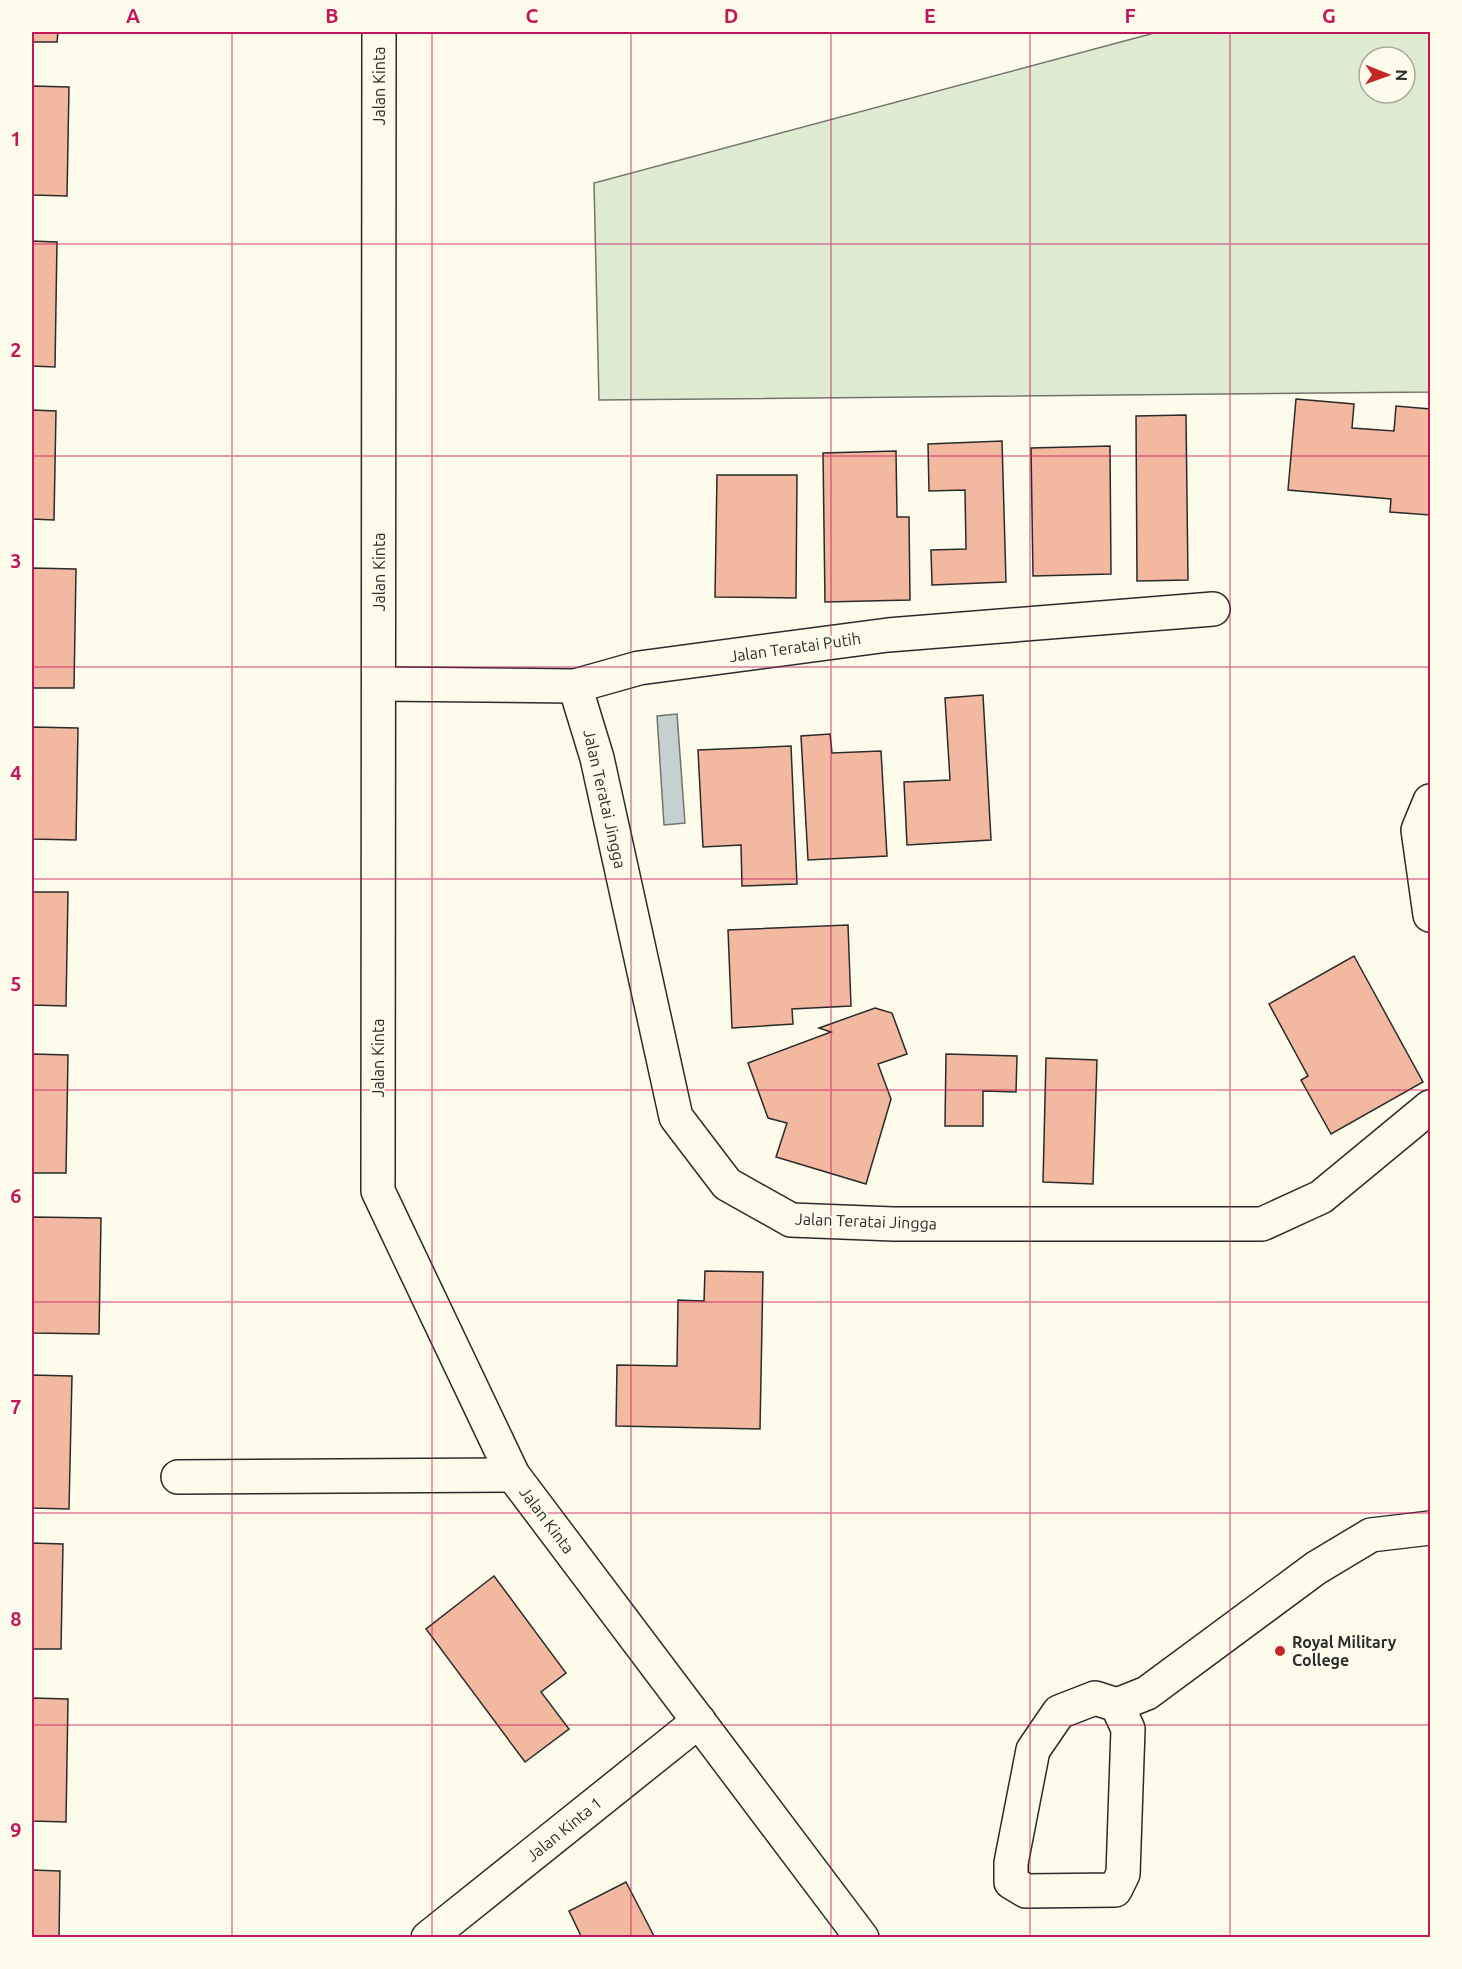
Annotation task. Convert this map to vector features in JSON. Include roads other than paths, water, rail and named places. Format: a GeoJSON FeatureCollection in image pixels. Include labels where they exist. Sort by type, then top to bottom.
{"type":"FeatureCollection","features":[{"type":"Feature","properties":{"kind":"street","name":"Jalan Kinta"},"geometry":{"type":"LineString","coordinates":[[379,32],[378,1191],[513,1475],[862,1938]]}},
{"type":"Feature","properties":{"kind":"street","name":"Jalan Teratai Putih"},"geometry":{"type":"LineString","coordinates":[[379,684],[575,686],[639,668],[888,635],[1213,609]]}},
{"type":"Feature","properties":{"kind":"street","name":"Jalan Teratai Jingga"},"geometry":{"type":"LineString","coordinates":[[575,686],[597,758],[676,1117],[727,1184],[791,1220],[892,1224],[1262,1224],[1321,1197],[1431,1107]]}},
{"type":"Feature","properties":{"kind":"street"},"geometry":{"type":"LineString","coordinates":[[1431,801],[1418,830],[1431,915]]}},
{"type":"Feature","properties":{"kind":"street"},"geometry":{"type":"LineString","coordinates":[[191,1477],[513,1475]]}},
{"type":"Feature","properties":{"kind":"street"},"geometry":{"type":"LineString","coordinates":[[1117,1705],[1128,1729],[1123,1874],[1115,1890],[1026,1891],[1011,1882],[1011,1863],[1033,1750],[1059,1713],[1095,1698],[1117,1705],[1147,1693],[1316,1568],[1371,1534],[1431,1528]]}},
{"type":"Feature","properties":{"kind":"street","name":"Jalan Kinta 1"},"geometry":{"type":"LineString","coordinates":[[428,1938],[699,1721]]}},
{"type":"Feature","properties":{"kind":"place","name":"Royal Military College"},"geometry":{"type":"Point","coordinates":[1280,1651]}}]}
